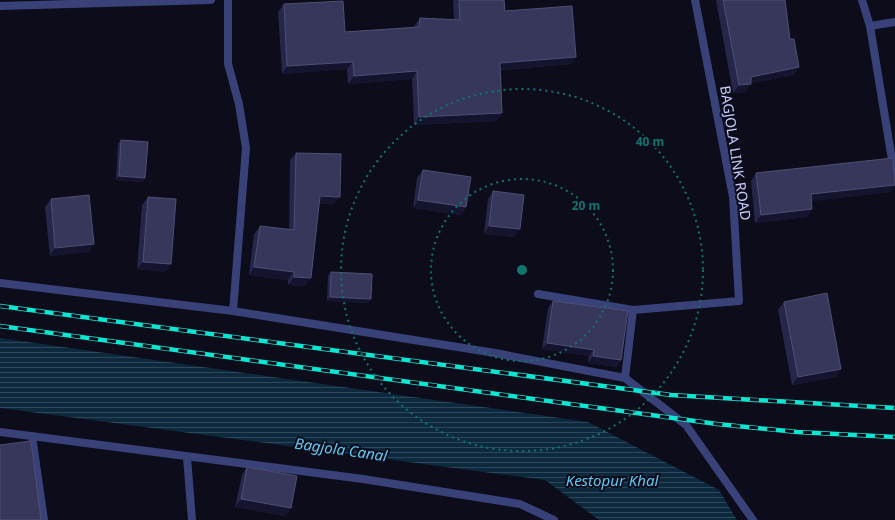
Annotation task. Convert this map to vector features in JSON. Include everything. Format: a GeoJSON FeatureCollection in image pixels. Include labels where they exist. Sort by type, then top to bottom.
{"type":"FeatureCollection","features":[{"type":"Feature","properties":{"kind":"street"},"geometry":{"type":"LineString","coordinates":[[0,6],[211,0]]}},
{"type":"Feature","properties":{"kind":"street"},"geometry":{"type":"LineString","coordinates":[[228,0],[228,64],[239,104],[246,148],[233,311]]}},
{"type":"Feature","properties":{"kind":"street","name":"BAGJOLA LINK ROAD"},"geometry":{"type":"LineString","coordinates":[[538,294],[633,310],[739,300],[733,197],[696,0]]}},
{"type":"Feature","properties":{"kind":"street"},"geometry":{"type":"LineString","coordinates":[[862,0],[870,26],[895,178]]}},
{"type":"Feature","properties":{"kind":"street"},"geometry":{"type":"LineString","coordinates":[[870,26],[895,22]]}},
{"type":"Feature","properties":{"kind":"street"},"geometry":{"type":"LineString","coordinates":[[0,283],[233,311],[495,353],[625,378],[686,424],[753,520]]}},
{"type":"Feature","properties":{"kind":"street"},"geometry":{"type":"LineString","coordinates":[[625,378],[633,310]]}},
{"type":"Feature","properties":{"kind":"street"},"geometry":{"type":"LineString","coordinates":[[0,432],[363,479],[520,504],[554,520]]}},
{"type":"Feature","properties":{"kind":"street"},"geometry":{"type":"LineString","coordinates":[[32,436],[44,520]]}},
{"type":"Feature","properties":{"kind":"street"},"geometry":{"type":"LineString","coordinates":[[187,457],[192,520]]}},
{"type":"Feature","properties":{"kind":"water","name":"Kestopur Khal"},"geometry":{"type":"Polygon","coordinates":[[[0,338],[588,422],[719,490],[737,520],[599,520],[545,480],[0,408],[0,338]]]}},
{"type":"Feature","properties":{"kind":"building"},"geometry":{"type":"Polygon","coordinates":[[[459,0],[504,0],[505,11],[572,6],[576,57],[500,63],[502,113],[419,117],[417,71],[354,76],[353,62],[287,66],[284,4],[343,1],[345,32],[419,27],[420,18],[460,20],[459,0]]]}},
{"type":"Feature","properties":{"kind":"building"},"geometry":{"type":"Polygon","coordinates":[[[723,0],[785,0],[790,39],[794,39],[799,67],[751,77],[751,84],[739,85],[723,0]]]}},
{"type":"Feature","properties":{"kind":"building"},"geometry":{"type":"Polygon","coordinates":[[[121,140],[148,142],[145,178],[119,176],[121,140]]]}},
{"type":"Feature","properties":{"kind":"building"},"geometry":{"type":"Polygon","coordinates":[[[296,153],[341,154],[340,197],[320,196],[311,278],[294,277],[294,272],[254,267],[260,226],[294,230],[296,153]]]}},
{"type":"Feature","properties":{"kind":"building"},"geometry":{"type":"Polygon","coordinates":[[[893,158],[895,185],[811,194],[812,209],[761,215],[756,173],[893,158]]]}},
{"type":"Feature","properties":{"kind":"building"},"geometry":{"type":"Polygon","coordinates":[[[423,170],[471,177],[466,207],[418,200],[423,170]]]}},
{"type":"Feature","properties":{"kind":"building"},"geometry":{"type":"Polygon","coordinates":[[[493,191],[524,195],[520,229],[489,226],[493,191]]]}},
{"type":"Feature","properties":{"kind":"building"},"geometry":{"type":"Polygon","coordinates":[[[89,195],[94,244],[55,248],[51,199],[89,195]]]}},
{"type":"Feature","properties":{"kind":"building"},"geometry":{"type":"Polygon","coordinates":[[[148,197],[176,199],[171,264],[143,262],[148,197]]]}},
{"type":"Feature","properties":{"kind":"building"},"geometry":{"type":"Polygon","coordinates":[[[331,272],[372,274],[371,299],[330,297],[331,272]]]}},
{"type":"Feature","properties":{"kind":"building"},"geometry":{"type":"Polygon","coordinates":[[[827,293],[841,369],[798,377],[784,302],[827,293]]]}},
{"type":"Feature","properties":{"kind":"building"},"geometry":{"type":"Polygon","coordinates":[[[553,301],[628,311],[621,360],[593,356],[594,350],[547,343],[553,301]]]}},
{"type":"Feature","properties":{"kind":"building"},"geometry":{"type":"Polygon","coordinates":[[[31,441],[41,520],[0,520],[0,445],[31,441]]]}},
{"type":"Feature","properties":{"kind":"building"},"geometry":{"type":"Polygon","coordinates":[[[247,467],[297,476],[291,508],[241,499],[247,467]]]}},
{"type":"Feature","properties":{"kind":"railway"},"geometry":{"type":"LineString","coordinates":[[0,306],[671,395],[895,408]]}},
{"type":"Feature","properties":{"kind":"railway"},"geometry":{"type":"LineString","coordinates":[[0,326],[717,424],[797,432],[895,437]]}},
{"type":"Feature","properties":{"kind":"water label","name":"Bagjola Canal"},"geometry":{"type":"Point","coordinates":[341,449]}}]}
